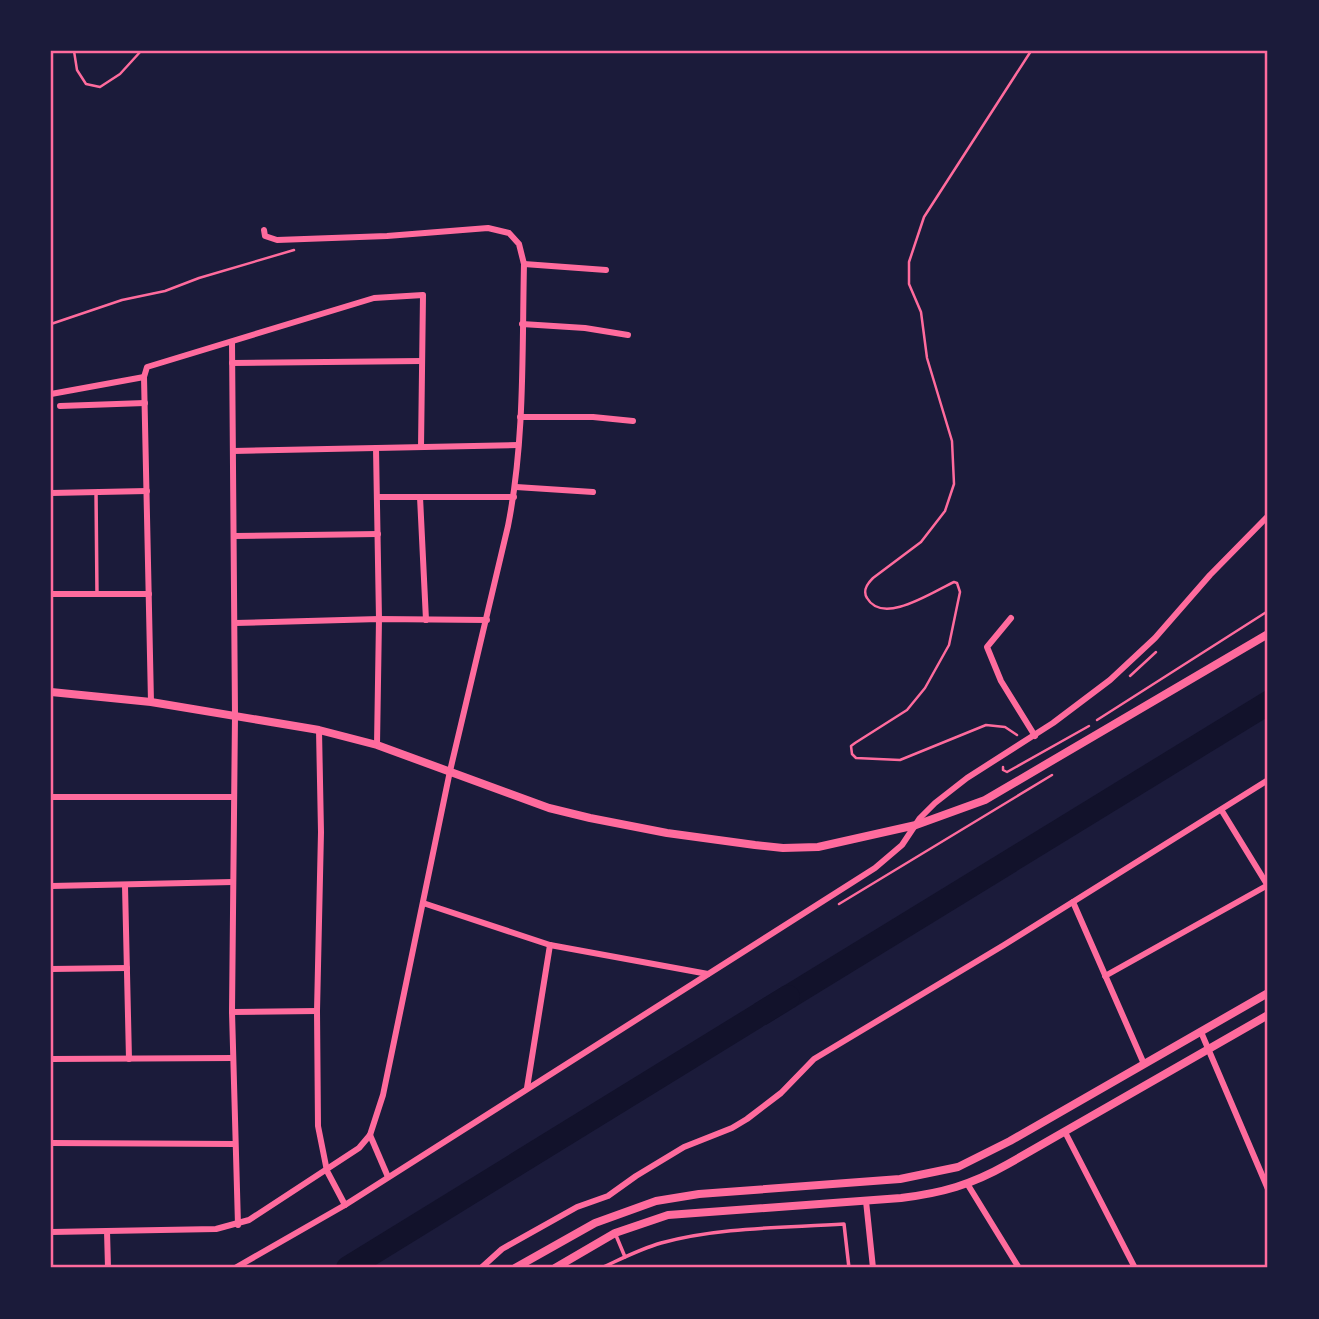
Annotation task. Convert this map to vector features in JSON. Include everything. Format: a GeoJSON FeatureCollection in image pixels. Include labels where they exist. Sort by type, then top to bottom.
{"type":"FeatureCollection","features":[{"type":"Feature","properties":{"kind":"street"},"geometry":{"type":"LineString","coordinates":[[51,1233],[216,1229],[237,1225],[327,1171],[359,1149],[370,1135],[383,1095],[450,771],[514,497],[520,417],[524,264],[519,244],[509,233],[488,228],[387,236],[277,240],[265,236],[264,230]]}},
{"type":"Feature","properties":{"kind":"street"},"geometry":{"type":"LineString","coordinates":[[524,264],[606,270]]}},
{"type":"Feature","properties":{"kind":"street"},"geometry":{"type":"LineString","coordinates":[[150,702],[144,377],[146,368],[374,298],[423,295],[421,447]]}},
{"type":"Feature","properties":{"kind":"street"},"geometry":{"type":"LineString","coordinates":[[522,324],[585,328],[628,335]]}},
{"type":"Feature","properties":{"kind":"street"},"geometry":{"type":"LineString","coordinates":[[232,342],[235,623],[232,1012],[237,1225]]}},
{"type":"Feature","properties":{"kind":"street"},"geometry":{"type":"LineString","coordinates":[[232,363],[422,362]]}},
{"type":"Feature","properties":{"kind":"street"},"geometry":{"type":"LineString","coordinates":[[51,394],[144,377]]}},
{"type":"Feature","properties":{"kind":"street"},"geometry":{"type":"LineString","coordinates":[[61,406],[145,403]]}},
{"type":"Feature","properties":{"kind":"street"},"geometry":{"type":"LineString","coordinates":[[520,417],[593,417],[632,421]]}},
{"type":"Feature","properties":{"kind":"street"},"geometry":{"type":"LineString","coordinates":[[233,451],[518,446]]}},
{"type":"Feature","properties":{"kind":"street"},"geometry":{"type":"LineString","coordinates":[[376,448],[379,619],[377,745]]}},
{"type":"Feature","properties":{"kind":"street"},"geometry":{"type":"LineString","coordinates":[[516,487],[593,492]]}},
{"type":"Feature","properties":{"kind":"street"},"geometry":{"type":"LineString","coordinates":[[51,493],[147,491]]}},
{"type":"Feature","properties":{"kind":"street"},"geometry":{"type":"LineString","coordinates":[[377,497],[514,497]]}},
{"type":"Feature","properties":{"kind":"street"},"geometry":{"type":"LineString","coordinates":[[420,497],[426,620]]}},
{"type":"Feature","properties":{"kind":"street"},"geometry":{"type":"LineString","coordinates":[[234,1268],[345,1205],[875,869],[896,852],[929,808],[1079,705],[1132,661],[1268,516]]}},
{"type":"Feature","properties":{"kind":"street"},"geometry":{"type":"LineString","coordinates":[[234,536],[378,534]]}},
{"type":"Feature","properties":{"kind":"street"},"geometry":{"type":"LineString","coordinates":[[51,594],[149,594]]}},
{"type":"Feature","properties":{"kind":"street"},"geometry":{"type":"LineString","coordinates":[[1011,618],[987,647],[1001,681],[1035,736]]}},
{"type":"Feature","properties":{"kind":"street"},"geometry":{"type":"LineString","coordinates":[[235,623],[379,619],[487,620]]}},
{"type":"Feature","properties":{"kind":"street"},"geometry":{"type":"LineString","coordinates":[[51,692],[150,702],[319,730],[377,745],[559,811],[667,833],[783,848],[818,847],[916,825],[971,806],[1004,790],[1268,634]]}},
{"type":"Feature","properties":{"kind":"street"},"geometry":{"type":"LineString","coordinates":[[319,730],[321,832],[317,1011],[318,1126],[327,1171],[345,1205]]}},
{"type":"Feature","properties":{"kind":"street"},"geometry":{"type":"LineString","coordinates":[[481,1268],[502,1249],[578,1207],[608,1196],[684,1147],[732,1128],[747,1119],[781,1093],[814,1059],[1222,811],[1268,780]]}},
{"type":"Feature","properties":{"kind":"street"},"geometry":{"type":"LineString","coordinates":[[51,797],[234,797]]}},
{"type":"Feature","properties":{"kind":"street"},"geometry":{"type":"LineString","coordinates":[[1105,976],[1268,886],[1222,811]]}},
{"type":"Feature","properties":{"kind":"street"},"geometry":{"type":"LineString","coordinates":[[51,886],[233,882]]}},
{"type":"Feature","properties":{"kind":"street"},"geometry":{"type":"LineString","coordinates":[[125,886],[129,1059]]}},
{"type":"Feature","properties":{"kind":"street"},"geometry":{"type":"LineString","coordinates":[[1073,902],[1144,1064]]}},
{"type":"Feature","properties":{"kind":"street"},"geometry":{"type":"LineString","coordinates":[[423,903],[550,945],[708,974]]}},
{"type":"Feature","properties":{"kind":"street"},"geometry":{"type":"LineString","coordinates":[[527,1088],[550,945]]}},
{"type":"Feature","properties":{"kind":"street"},"geometry":{"type":"LineString","coordinates":[[51,969],[127,968]]}},
{"type":"Feature","properties":{"kind":"street"},"geometry":{"type":"LineString","coordinates":[[516,1268],[595,1223],[656,1201],[699,1194],[900,1179],[958,1167],[1010,1141],[1268,993]]}},
{"type":"Feature","properties":{"kind":"street"},"geometry":{"type":"LineString","coordinates":[[232,1012],[317,1011]]}},
{"type":"Feature","properties":{"kind":"street"},"geometry":{"type":"LineString","coordinates":[[555,1268],[615,1233],[678,1214],[866,1201],[937,1193],[968,1185],[1268,1015]]}},
{"type":"Feature","properties":{"kind":"street"},"geometry":{"type":"LineString","coordinates":[[1201,1031],[1268,1188]]}},
{"type":"Feature","properties":{"kind":"street"},"geometry":{"type":"LineString","coordinates":[[51,1059],[233,1058]]}},
{"type":"Feature","properties":{"kind":"street"},"geometry":{"type":"LineString","coordinates":[[1065,1132],[1135,1268]]}},
{"type":"Feature","properties":{"kind":"street"},"geometry":{"type":"LineString","coordinates":[[370,1135],[388,1178]]}},
{"type":"Feature","properties":{"kind":"street"},"geometry":{"type":"LineString","coordinates":[[51,1143],[235,1144]]}},
{"type":"Feature","properties":{"kind":"street"},"geometry":{"type":"LineString","coordinates":[[968,1185],[1019,1268]]}},
{"type":"Feature","properties":{"kind":"street"},"geometry":{"type":"LineString","coordinates":[[866,1201],[873,1268]]}},
{"type":"Feature","properties":{"kind":"street"},"geometry":{"type":"LineString","coordinates":[[107,1231],[108,1268]]}},
{"type":"Feature","properties":{"kind":"lane"},"geometry":{"type":"LineString","coordinates":[[96,492],[97,594]]}},
{"type":"Feature","properties":{"kind":"lane"},"geometry":{"type":"LineString","coordinates":[[601,1268],[660,1244],[715,1234],[844,1224],[849,1268]]}},
{"type":"Feature","properties":{"kind":"lane"},"geometry":{"type":"LineString","coordinates":[[615,1233],[625,1256]]}},
{"type":"Feature","properties":{"kind":"path"},"geometry":{"type":"LineString","coordinates":[[74,51],[78,70],[86,84],[100,87],[120,74],[141,51]]}},
{"type":"Feature","properties":{"kind":"path"},"geometry":{"type":"LineString","coordinates":[[1024,743],[1017,734],[996,725],[986,725],[900,760],[856,758],[851,750],[855,743],[907,710],[925,688],[949,645],[960,592],[957,583],[895,609],[883,609],[872,603],[866,597],[865,591],[873,578],[921,542],[945,511],[954,484],[952,441],[928,358],[921,312],[909,284],[909,262],[924,217],[1031,51]]}},
{"type":"Feature","properties":{"kind":"path"},"geometry":{"type":"LineString","coordinates":[[51,324],[121,300],[165,291],[199,278],[296,250]]}},
{"type":"Feature","properties":{"kind":"path"},"geometry":{"type":"LineString","coordinates":[[1010,761],[1003,765],[1003,770],[1007,772],[1098,720],[1268,611]]}},
{"type":"Feature","properties":{"kind":"path"},"geometry":{"type":"LineString","coordinates":[[1125,680],[1162,646]]}},
{"type":"Feature","properties":{"kind":"path"},"geometry":{"type":"LineString","coordinates":[[837,905],[1056,772]]}},
{"type":"Feature","properties":{"kind":"shaded area"},"geometry":{"type":"Polygon","coordinates":[[[1268,689],[1268,717],[766,1025],[754,1004],[1268,689]]]}},
{"type":"Feature","properties":{"kind":"waterway"},"geometry":{"type":"LineString","coordinates":[[348,1268],[788,997]]}}]}
